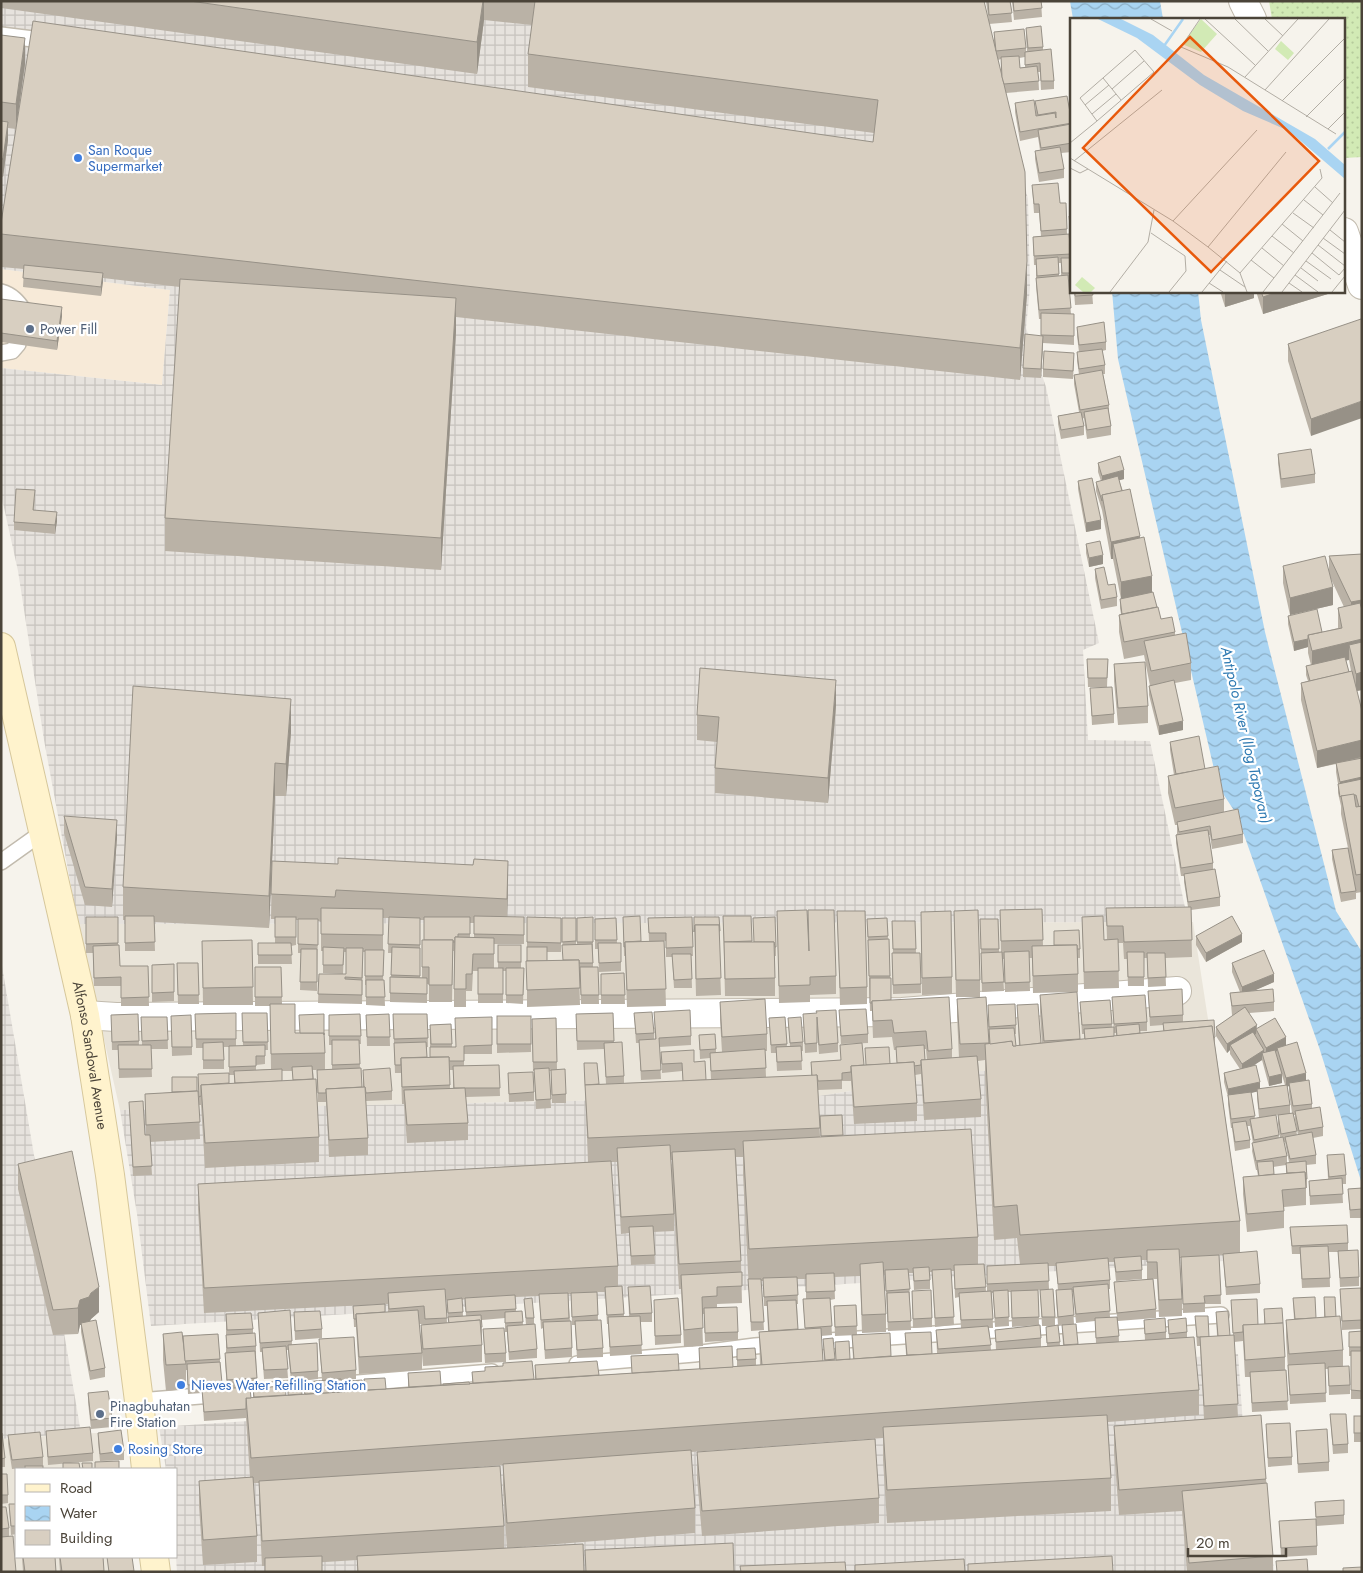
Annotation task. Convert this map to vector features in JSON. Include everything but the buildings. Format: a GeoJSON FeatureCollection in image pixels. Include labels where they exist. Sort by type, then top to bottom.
{"type":"FeatureCollection","features":[{"type":"Feature","properties":{"kind":"main road","name":"Alfonso Sandoval Avenue"},"geometry":{"type":"LineString","coordinates":[[1,647],[85,1016],[110,1175],[146,1468]]}},
{"type":"Feature","properties":{"kind":"main road"},"geometry":{"type":"LineString","coordinates":[[154,1558],[156,1572]]}},
{"type":"Feature","properties":{"kind":"street"},"geometry":{"type":"LineString","coordinates":[[1243,1],[1252,18]]}},
{"type":"Feature","properties":{"kind":"street"},"geometry":{"type":"LineString","coordinates":[[1346,238],[1362,285]]}},
{"type":"Feature","properties":{"kind":"street"},"geometry":{"type":"LineString","coordinates":[[85,1016],[902,1012],[1177,991]]}},
{"type":"Feature","properties":{"kind":"lane"},"geometry":{"type":"LineString","coordinates":[[1,35],[60,42]]}},
{"type":"Feature","properties":{"kind":"lane"},"geometry":{"type":"LineString","coordinates":[[1,292],[17,301],[24,311]]}},
{"type":"Feature","properties":{"kind":"lane"},"geometry":{"type":"LineString","coordinates":[[1,353],[12,350],[18,344]]}},
{"type":"Feature","properties":{"kind":"lane"},"geometry":{"type":"LineString","coordinates":[[1,862],[43,832]]}},
{"type":"Feature","properties":{"kind":"lane"},"geometry":{"type":"LineString","coordinates":[[565,1365],[694,1354],[755,1346],[1221,1315]]}},
{"type":"Feature","properties":{"kind":"lane"},"geometry":{"type":"LineString","coordinates":[[139,1401],[505,1370]]}},
{"type":"Feature","properties":{"kind":"shaded area"},"geometry":{"type":"Polygon","coordinates":[[[1,1],[980,1],[1028,199],[1030,288],[1026,328],[1046,387],[1099,643],[1083,650],[1088,740],[1150,741],[1188,922],[78,924],[44,740],[18,571],[1,494],[1,368],[162,385],[170,290],[1,269],[1,1]]]}},
{"type":"Feature","properties":{"kind":"shaded area"},"geometry":{"type":"Polygon","coordinates":[[[1,269],[170,290],[162,385],[1,368],[1,269]]]}},
{"type":"Feature","properties":{"kind":"shaded area"},"geometry":{"type":"Polygon","coordinates":[[[1193,922],[1214,1058],[980,1071],[819,1096],[120,1110],[78,924],[1193,922]]]}},
{"type":"Feature","properties":{"kind":"shaded area"},"geometry":{"type":"Polygon","coordinates":[[[1,960],[81,1433],[1,1439],[1,960]]]}},
{"type":"Feature","properties":{"kind":"shaded area"},"geometry":{"type":"Polygon","coordinates":[[[1214,1058],[1241,1260],[151,1326],[137,1214],[120,1110],[819,1096],[980,1071],[1214,1058]]]}},
{"type":"Feature","properties":{"kind":"shaded area"},"geometry":{"type":"Polygon","coordinates":[[[1238,1354],[1244,1439],[1262,1438],[1274,1572],[177,1572],[178,1468],[166,1468],[159,1427],[1238,1354]]]}},
{"type":"Feature","properties":{"kind":"shaded area"},"geometry":{"type":"Polygon","coordinates":[[[111,1432],[113,1468],[15,1468],[15,1558],[118,1558],[118,1572],[1,1572],[1,1439],[111,1432]]]}},
{"type":"Feature","properties":{"kind":"green space"},"geometry":{"type":"Polygon","coordinates":[[[1269,1],[1362,1],[1362,157],[1346,158],[1346,18],[1272,18],[1269,1]]]}},
{"type":"Feature","properties":{"kind":"water"},"geometry":{"type":"Polygon","coordinates":[[[1070,1],[1160,1],[1163,18],[1073,18],[1070,1]]]}},
{"type":"Feature","properties":{"kind":"water","name":"Antipolo River (Ilog Tapayan)"},"geometry":{"type":"Polygon","coordinates":[[[1112,292],[1198,292],[1201,320],[1265,632],[1336,911],[1362,952],[1362,1184],[1319,1047],[1237,815],[1218,786],[1118,359],[1112,292]]]}},
{"type":"Feature","properties":{"kind":"place","name":"San Roque Supermarket"},"geometry":{"type":"Point","coordinates":[78,158]}},
{"type":"Feature","properties":{"kind":"place","name":"Power Fill"},"geometry":{"type":"Point","coordinates":[30,329]}},
{"type":"Feature","properties":{"kind":"place","name":"Nieves Water Refilling Station"},"geometry":{"type":"Point","coordinates":[181,1385]}},
{"type":"Feature","properties":{"kind":"place","name":"Pinagbuhatan Fire Station"},"geometry":{"type":"Point","coordinates":[100,1414]}},
{"type":"Feature","properties":{"kind":"place","name":"Rosing Store"},"geometry":{"type":"Point","coordinates":[118,1449]}}]}
